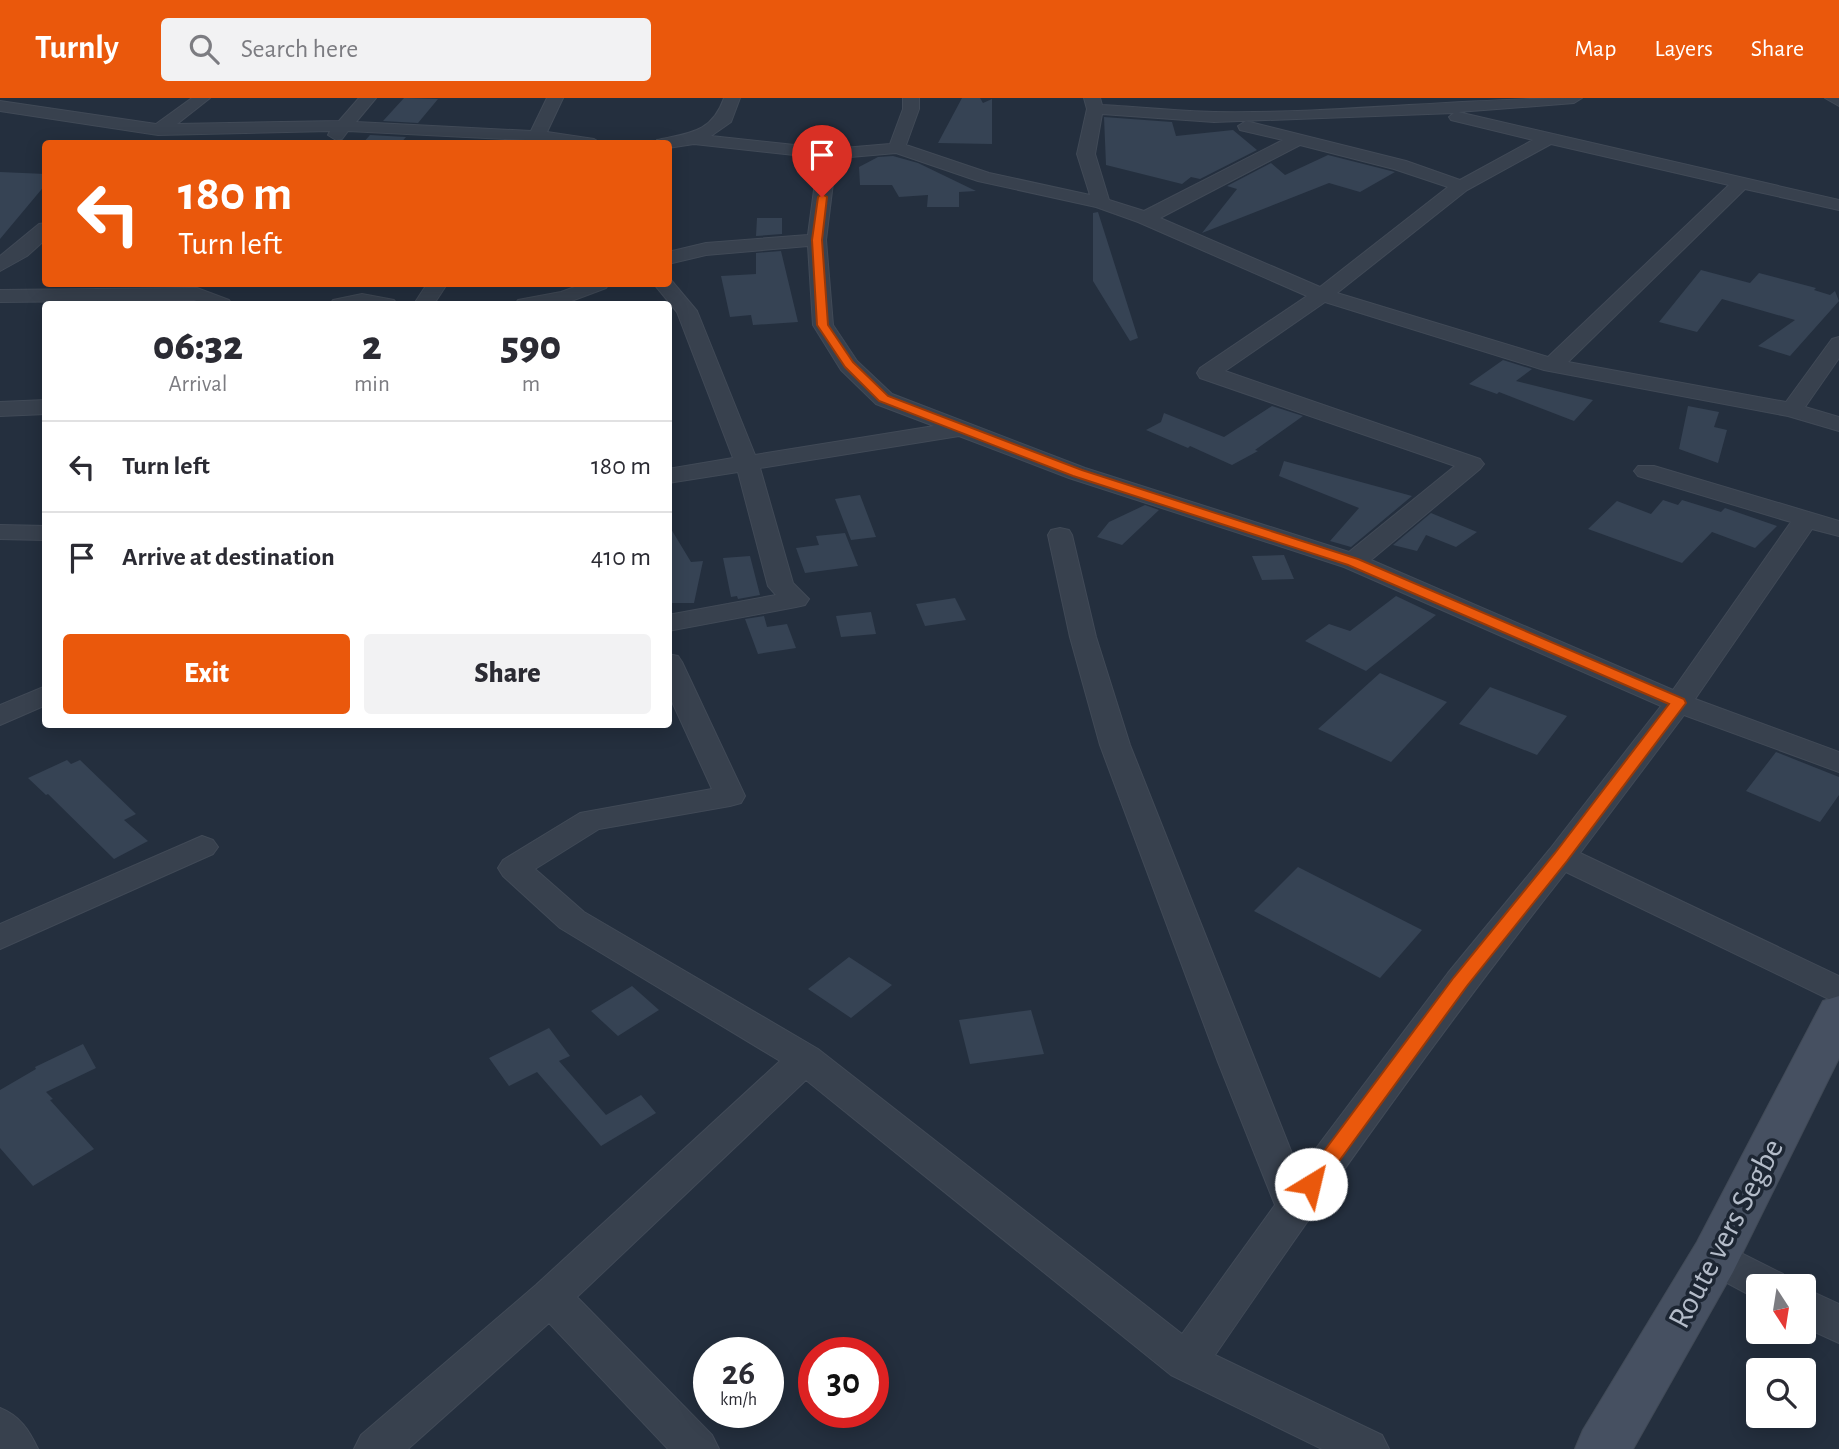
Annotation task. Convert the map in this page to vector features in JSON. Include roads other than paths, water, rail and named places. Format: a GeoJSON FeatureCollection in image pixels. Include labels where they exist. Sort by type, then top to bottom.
{"type":"FeatureCollection","features":[{"type":"Feature","properties":{"kind":"main road","name":"Route vers Segbe"},"geometry":{"type":"LineString","coordinates":[[1603,1449],[1716,1257],[1839,1013]]}},
{"type":"Feature","properties":{"kind":"street"},"geometry":{"type":"LineString","coordinates":[[147,140],[202,98]]}},
{"type":"Feature","properties":{"kind":"street"},"geometry":{"type":"LineString","coordinates":[[332,140],[368,98]]}},
{"type":"Feature","properties":{"kind":"street"},"geometry":{"type":"LineString","coordinates":[[0,106],[159,129],[344,126],[536,140],[555,98]]}},
{"type":"Feature","properties":{"kind":"street"},"geometry":{"type":"LineString","coordinates":[[694,138],[725,119],[732,98]]}},
{"type":"Feature","properties":{"kind":"street"},"geometry":{"type":"LineString","coordinates":[[897,148],[911,109],[911,98]]}},
{"type":"Feature","properties":{"kind":"street"},"geometry":{"type":"LineString","coordinates":[[1375,98],[1839,205]]}},
{"type":"Feature","properties":{"kind":"street"},"geometry":{"type":"LineString","coordinates":[[1101,203],[1086,154],[1093,104],[1214,117],[1429,110],[1574,98]]}},
{"type":"Feature","properties":{"kind":"street"},"geometry":{"type":"LineString","coordinates":[[1833,98],[1839,102]]}},
{"type":"Feature","properties":{"kind":"street"},"geometry":{"type":"LineString","coordinates":[[1214,117],[1400,165],[1461,186]]}},
{"type":"Feature","properties":{"kind":"street"},"geometry":{"type":"LineString","coordinates":[[672,142],[694,138],[832,154],[897,148],[984,177],[1101,203],[1144,218],[1322,295],[1552,365],[1792,410],[1839,424]]}},
{"type":"Feature","properties":{"kind":"street"},"geometry":{"type":"LineString","coordinates":[[1353,562],[1472,464],[1208,373],[1322,295],[1461,186],[1549,138]]}},
{"type":"Feature","properties":{"kind":"street"},"geometry":{"type":"LineString","coordinates":[[1144,218],[1297,140]]}},
{"type":"Feature","properties":{"kind":"street"},"geometry":{"type":"LineString","coordinates":[[832,154],[825,175],[817,240],[822,325],[849,365],[884,399],[1077,473],[1353,562],[1678,703],[1839,763]]}},
{"type":"Feature","properties":{"kind":"street"},"geometry":{"type":"LineString","coordinates":[[1552,365],[1743,181]]}},
{"type":"Feature","properties":{"kind":"street"},"geometry":{"type":"LineString","coordinates":[[0,265],[20,252],[42,232]]}},
{"type":"Feature","properties":{"kind":"street"},"geometry":{"type":"LineString","coordinates":[[672,257],[706,249],[817,240]]}},
{"type":"Feature","properties":{"kind":"street"},"geometry":{"type":"LineString","coordinates":[[543,301],[566,297],[591,287]]}},
{"type":"Feature","properties":{"kind":"street"},"geometry":{"type":"LineString","coordinates":[[667,287],[687,311],[747,463],[781,586],[796,600],[672,622]]}},
{"type":"Feature","properties":{"kind":"street"},"geometry":{"type":"LineString","coordinates":[[0,296],[202,289],[218,301]]}},
{"type":"Feature","properties":{"kind":"street"},"geometry":{"type":"LineString","coordinates":[[1792,410],[1839,343]]}},
{"type":"Feature","properties":{"kind":"street"},"geometry":{"type":"LineString","coordinates":[[0,409],[42,407]]}},
{"type":"Feature","properties":{"kind":"street"},"geometry":{"type":"LineString","coordinates":[[672,475],[961,429]]}},
{"type":"Feature","properties":{"kind":"street"},"geometry":{"type":"LineString","coordinates":[[1646,471],[1839,529]]}},
{"type":"Feature","properties":{"kind":"street"},"geometry":{"type":"LineString","coordinates":[[1186,1362],[1295,1207],[1460,982],[1561,857],[1678,703],[1806,519]]}},
{"type":"Feature","properties":{"kind":"street"},"geometry":{"type":"LineString","coordinates":[[0,533],[42,533]]}},
{"type":"Feature","properties":{"kind":"street"},"geometry":{"type":"LineString","coordinates":[[1059,535],[1083,637],[1115,745],[1236,1062],[1295,1207]]}},
{"type":"Feature","properties":{"kind":"street"},"geometry":{"type":"LineString","coordinates":[[672,671],[730,796],[591,820],[514,867],[572,920],[804,1059],[1186,1362],[1367,1449]]}},
{"type":"Feature","properties":{"kind":"street"},"geometry":{"type":"LineString","coordinates":[[0,716],[42,696]]}},
{"type":"Feature","properties":{"kind":"street"},"geometry":{"type":"LineString","coordinates":[[0,937],[202,847]]}},
{"type":"Feature","properties":{"kind":"street"},"geometry":{"type":"LineString","coordinates":[[1561,857],[1839,992]]}},
{"type":"Feature","properties":{"kind":"street"},"geometry":{"type":"LineString","coordinates":[[376,1449],[550,1297],[804,1059]]}},
{"type":"Feature","properties":{"kind":"street"},"geometry":{"type":"LineString","coordinates":[[1716,1257],[1747,1274]]}},
{"type":"Feature","properties":{"kind":"street"},"geometry":{"type":"LineString","coordinates":[[550,1297],[696,1449]]}},
{"type":"Feature","properties":{"kind":"street"},"geometry":{"type":"LineString","coordinates":[[1816,1313],[1839,1325]]}},
{"type":"Feature","properties":{"kind":"street"},"geometry":{"type":"LineString","coordinates":[[0,1428],[16,1449]]}}]}
